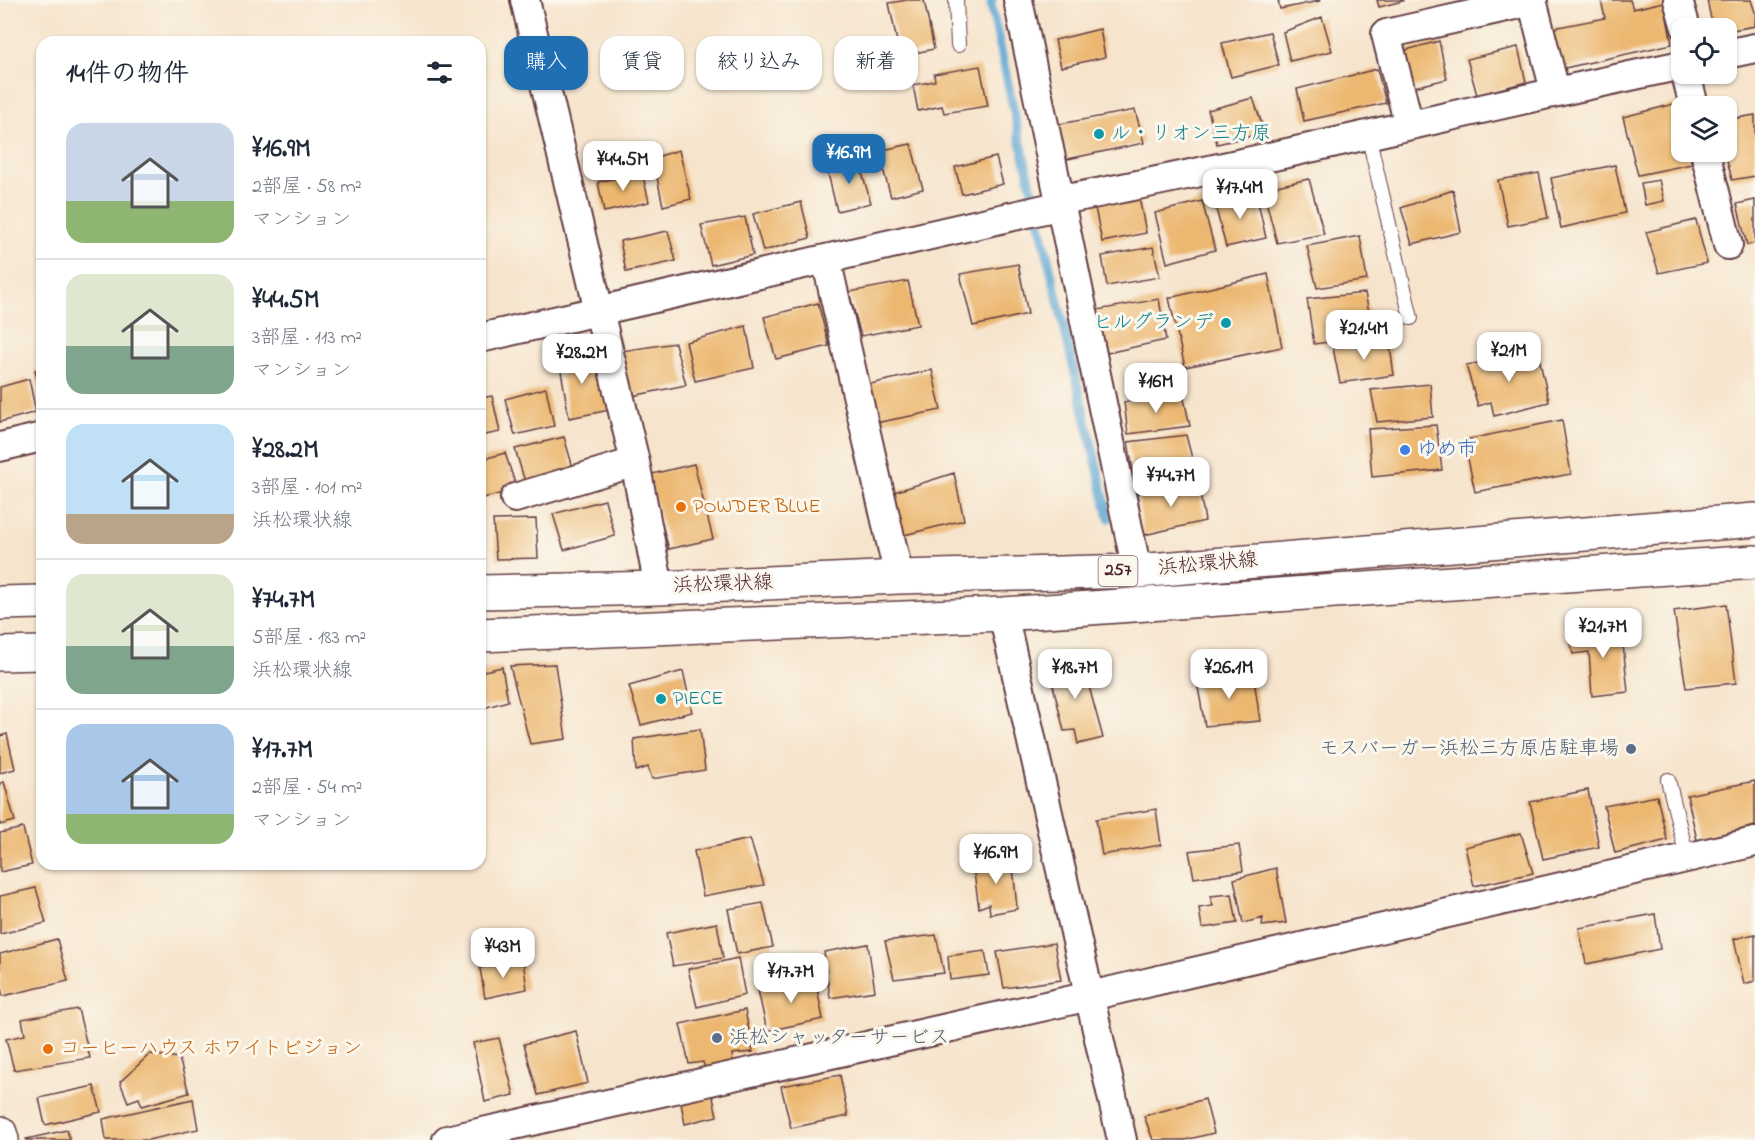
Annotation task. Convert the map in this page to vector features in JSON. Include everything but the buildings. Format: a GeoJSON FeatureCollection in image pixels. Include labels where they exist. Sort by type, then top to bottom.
{"type":"FeatureCollection","features":[{"type":"Feature","properties":{"kind":"main road","name":"浜松環状線"},"geometry":{"type":"LineString","coordinates":[[486,592],[1137,571],[1755,520]]}},
{"type":"Feature","properties":{"kind":"main road","name":"浜松環状線"},"geometry":{"type":"LineString","coordinates":[[486,635],[1003,614],[1755,562]]}},
{"type":"Feature","properties":{"kind":"main road"},"geometry":{"type":"LineString","coordinates":[[0,603],[36,602]]}},
{"type":"Feature","properties":{"kind":"main road"},"geometry":{"type":"LineString","coordinates":[[0,654],[36,653]]}},
{"type":"Feature","properties":{"kind":"main road"},"geometry":{"type":"LineString","coordinates":[[0,1133],[2,1140]]}},
{"type":"Feature","properties":{"kind":"street"},"geometry":{"type":"LineString","coordinates":[[525,0],[635,462],[658,588]]}},
{"type":"Feature","properties":{"kind":"street"},"geometry":{"type":"LineString","coordinates":[[1018,0],[1049,207],[1137,571]]}},
{"type":"Feature","properties":{"kind":"street"},"geometry":{"type":"LineString","coordinates":[[1409,125],[1386,34],[1532,0],[1555,91]]}},
{"type":"Feature","properties":{"kind":"street"},"geometry":{"type":"LineString","coordinates":[[1678,0],[1683,18]]}},
{"type":"Feature","properties":{"kind":"street"},"geometry":{"type":"LineString","coordinates":[[1737,52],[1755,48]]}},
{"type":"Feature","properties":{"kind":"street"},"geometry":{"type":"LineString","coordinates":[[486,337],[1555,91],[1671,67]]}},
{"type":"Feature","properties":{"kind":"street"},"geometry":{"type":"LineString","coordinates":[[1707,162],[1728,245]]}},
{"type":"Feature","properties":{"kind":"street"},"geometry":{"type":"LineString","coordinates":[[826,259],[899,577]]}},
{"type":"Feature","properties":{"kind":"street"},"geometry":{"type":"LineString","coordinates":[[0,447],[36,438]]}},
{"type":"Feature","properties":{"kind":"street"},"geometry":{"type":"LineString","coordinates":[[515,498],[635,462]]}},
{"type":"Feature","properties":{"kind":"street"},"geometry":{"type":"LineString","coordinates":[[1003,614],[1122,1140]]}},
{"type":"Feature","properties":{"kind":"street"},"geometry":{"type":"LineString","coordinates":[[447,1140],[1090,996],[1755,842]]}},
{"type":"Feature","properties":{"kind":"lane"},"geometry":{"type":"LineString","coordinates":[[956,0],[958,45]]}},
{"type":"Feature","properties":{"kind":"lane"},"geometry":{"type":"LineString","coordinates":[[1368,134],[1411,318]]}},
{"type":"Feature","properties":{"kind":"lane"},"geometry":{"type":"LineString","coordinates":[[1668,780],[1687,857]]}},
{"type":"Feature","properties":{"kind":"waterway"},"geometry":{"type":"LineString","coordinates":[[992,0],[991,5],[1020,139],[1109,518]]}},
{"type":"Feature","properties":{"kind":"place","name":"ル・リオン三方原"},"geometry":{"type":"Point","coordinates":[1099,134]}},
{"type":"Feature","properties":{"kind":"place","name":"ヒルグランデ"},"geometry":{"type":"Point","coordinates":[1226,323]}},
{"type":"Feature","properties":{"kind":"place","name":"ゆめ市"},"geometry":{"type":"Point","coordinates":[1405,450]}},
{"type":"Feature","properties":{"kind":"place","name":"POWDER BLUE"},"geometry":{"type":"Point","coordinates":[681,507]}},
{"type":"Feature","properties":{"kind":"place","name":"PIECE"},"geometry":{"type":"Point","coordinates":[661,699]}},
{"type":"Feature","properties":{"kind":"place","name":"モスバーガー浜松三方原店駐車場"},"geometry":{"type":"Point","coordinates":[1631,749]}},
{"type":"Feature","properties":{"kind":"place","name":"浜松シャッターサービス"},"geometry":{"type":"Point","coordinates":[717,1038]}},
{"type":"Feature","properties":{"kind":"place","name":"コーヒーハウス ホワイトビジョン"},"geometry":{"type":"Point","coordinates":[48,1049]}}]}
